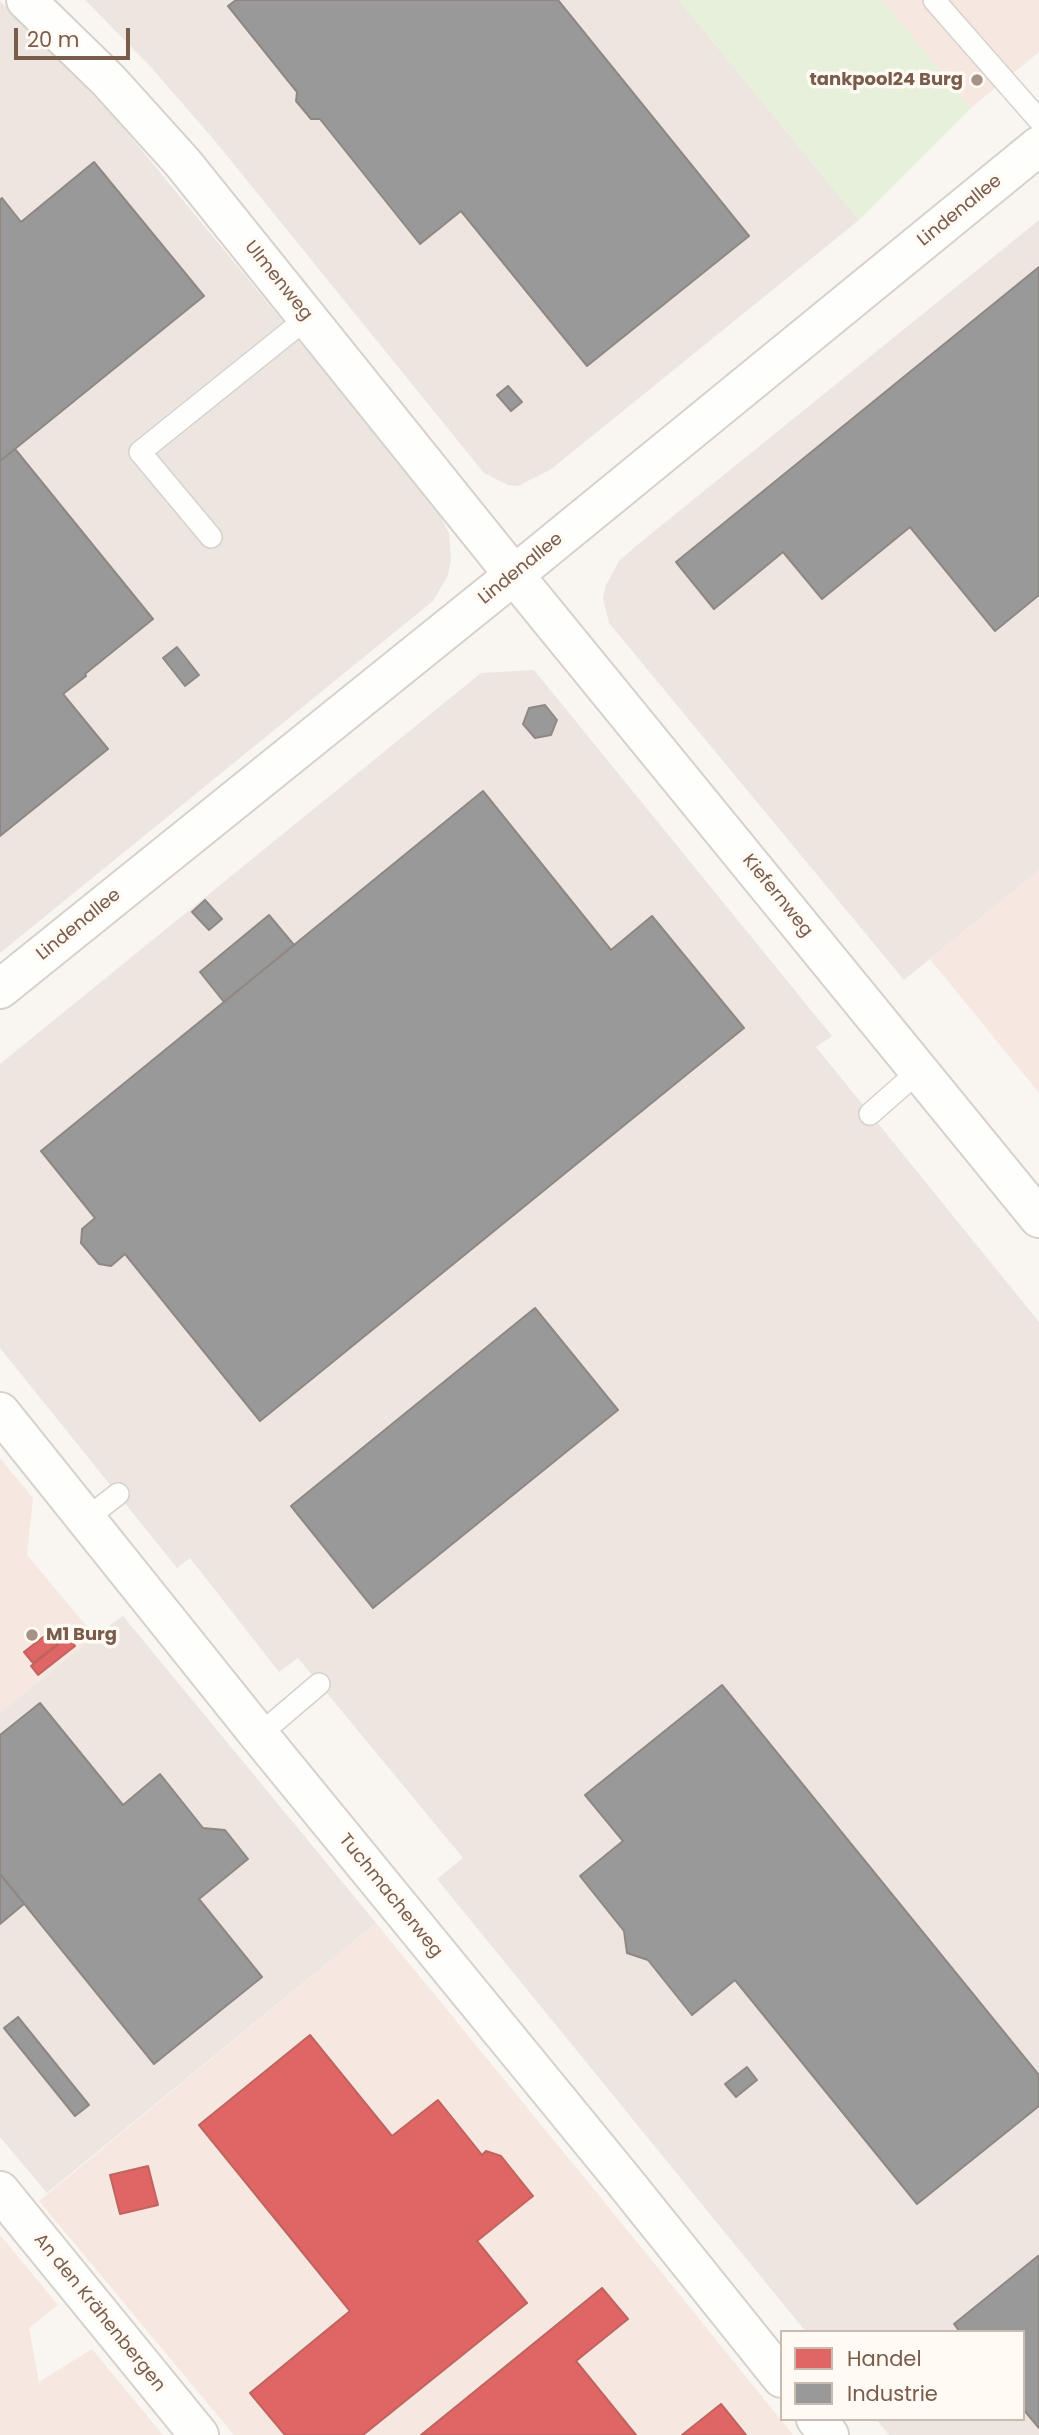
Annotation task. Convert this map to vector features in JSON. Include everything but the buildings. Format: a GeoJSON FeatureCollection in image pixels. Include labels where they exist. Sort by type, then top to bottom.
{"type":"FeatureCollection","features":[{"type":"Feature","properties":{"kind":"street","name":"Ulmenweg"},"geometry":{"type":"LineString","coordinates":[[26,0],[109,81],[183,163],[514,575]]}},
{"type":"Feature","properties":{"kind":"street","name":"Lindenallee"},"geometry":{"type":"LineString","coordinates":[[0,989],[514,575],[1039,146]]}},
{"type":"Feature","properties":{"kind":"street","name":"Kiefernweg"},"geometry":{"type":"LineString","coordinates":[[514,575],[1039,1218]]}},
{"type":"Feature","properties":{"kind":"street","name":"Tuchmacherweg"},"geometry":{"type":"LineString","coordinates":[[0,1412],[780,2376]]}},
{"type":"Feature","properties":{"kind":"street","name":"An den Krähenbergen"},"geometry":{"type":"LineString","coordinates":[[0,2191],[199,2435]]}},
{"type":"Feature","properties":{"kind":"street"},"geometry":{"type":"LineString","coordinates":[[818,2421],[829,2435]]}},
{"type":"Feature","properties":{"kind":"lane"},"geometry":{"type":"LineString","coordinates":[[934,0],[1039,120]]}},
{"type":"Feature","properties":{"kind":"lane"},"geometry":{"type":"LineString","coordinates":[[211,537],[140,452],[307,318]]}},
{"type":"Feature","properties":{"kind":"lane"},"geometry":{"type":"LineString","coordinates":[[870,1114],[920,1070]]}},
{"type":"Feature","properties":{"kind":"lane"},"geometry":{"type":"LineString","coordinates":[[87,1518],[118,1494]]}},
{"type":"Feature","properties":{"kind":"lane"},"geometry":{"type":"LineString","coordinates":[[259,1735],[319,1684]]}},
{"type":"Feature","properties":{"kind":"shaded area"},"geometry":{"type":"Polygon","coordinates":[[[85,0],[679,0],[859,220],[550,470],[518,486],[508,485],[484,473],[215,141],[149,65],[85,0]]]}},
{"type":"Feature","properties":{"kind":"shaded area","name":"tankpool24 Burg"},"geometry":{"type":"Polygon","coordinates":[[[882,0],[1039,0],[1039,52],[971,108],[882,0]]]}},
{"type":"Feature","properties":{"kind":"shaded area"},"geometry":{"type":"Polygon","coordinates":[[[0,1],[37,35],[117,120],[322,369],[440,516],[449,533],[451,561],[448,575],[433,601],[0,953],[0,1]]]}},
{"type":"Feature","properties":{"kind":"shaded area"},"geometry":{"type":"Polygon","coordinates":[[[1039,220],[1039,870],[904,980],[609,623],[603,598],[606,585],[619,561],[636,546],[1039,220]]]}},
{"type":"Feature","properties":{"kind":"shaded area"},"geometry":{"type":"Polygon","coordinates":[[[534,670],[832,1036],[816,1047],[1039,1322],[1039,2435],[889,2435],[878,2421],[1025,2421],[1025,2330],[804,2330],[437,1879],[463,1858],[298,1658],[279,1672],[190,1558],[177,1568],[0,1348],[0,1064],[481,673],[534,670]]]}},
{"type":"Feature","properties":{"kind":"shaded area"},"geometry":{"type":"Polygon","coordinates":[[[1039,870],[1039,1093],[930,959],[1039,870]]]}},
{"type":"Feature","properties":{"kind":"shaded area"},"geometry":{"type":"Polygon","coordinates":[[[0,1458],[33,1498],[27,1555],[95,1636],[0,1713],[0,1458]]]}},
{"type":"Feature","properties":{"kind":"shaded area"},"geometry":{"type":"Polygon","coordinates":[[[123,1616],[376,1923],[47,2193],[0,2137],[0,1713],[123,1616]]]}},
{"type":"Feature","properties":{"kind":"shaded area"},"geometry":{"type":"Polygon","coordinates":[[[376,1923],[793,2435],[234,2435],[39,2201],[376,1923]]]}},
{"type":"Feature","properties":{"kind":"shaded area"},"geometry":{"type":"Polygon","coordinates":[[[0,2235],[58,2305],[29,2328],[39,2382],[92,2349],[163,2435],[0,2435],[0,2235]]]}},
{"type":"Feature","properties":{"kind":"green space"},"geometry":{"type":"Polygon","coordinates":[[[679,0],[882,0],[971,108],[859,220],[679,0]]]}},
{"type":"Feature","properties":{"kind":"place","name":"tankpool24 Burg"},"geometry":{"type":"Point","coordinates":[977,80]}},
{"type":"Feature","properties":{"kind":"place","name":"M1 Burg"},"geometry":{"type":"Point","coordinates":[32,1635]}}]}
